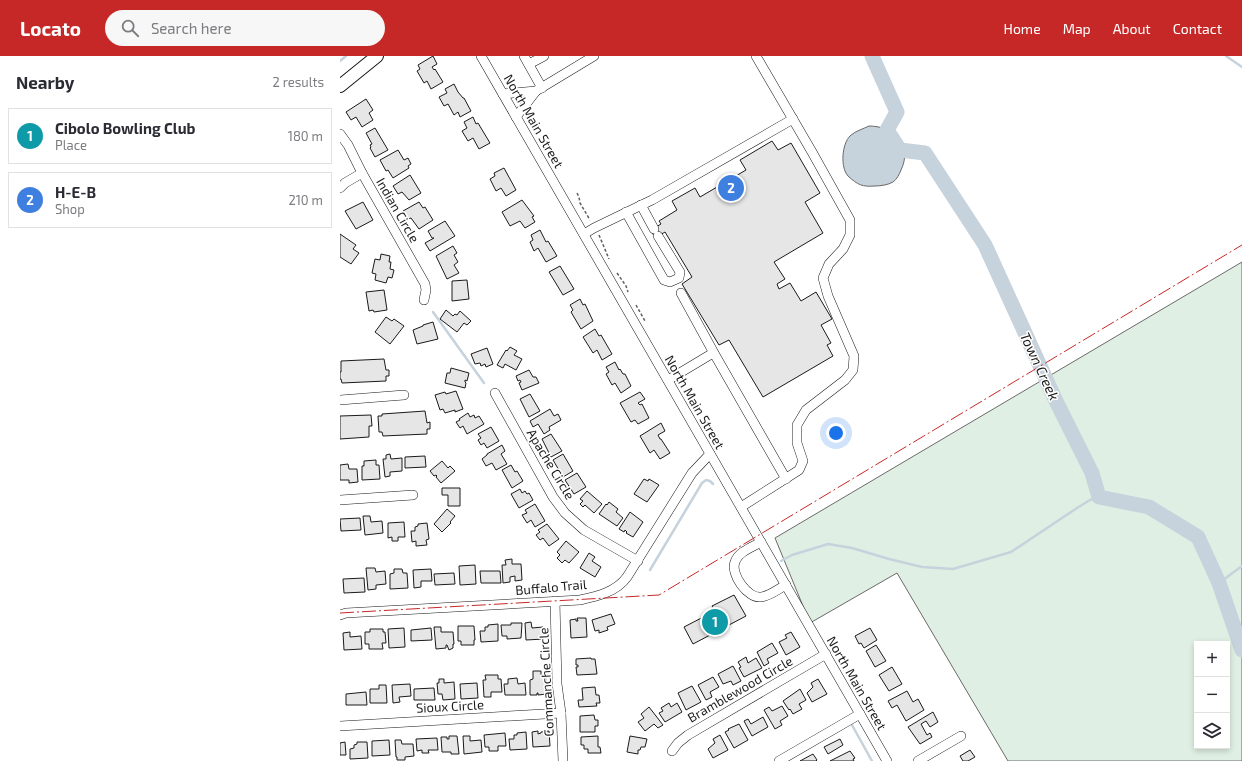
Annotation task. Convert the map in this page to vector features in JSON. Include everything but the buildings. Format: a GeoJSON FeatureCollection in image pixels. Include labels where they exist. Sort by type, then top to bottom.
{"type":"FeatureCollection","features":[{"type":"Feature","properties":{"kind":"main road"},"geometry":{"type":"LineString","coordinates":[[340,86],[377,56]]}},
{"type":"Feature","properties":{"kind":"street","name":"North Main Street"},"geometry":{"type":"LineString","coordinates":[[481,56],[887,761]]}},
{"type":"Feature","properties":{"kind":"street"},"geometry":{"type":"LineString","coordinates":[[524,56],[529,64],[539,90]]}},
{"type":"Feature","properties":{"kind":"street"},"geometry":{"type":"LineString","coordinates":[[529,64],[544,56]]}},
{"type":"Feature","properties":{"kind":"street"},"geometry":{"type":"LineString","coordinates":[[516,117],[539,90],[594,56]]}},
{"type":"Feature","properties":{"kind":"street"},"geometry":{"type":"LineString","coordinates":[[741,507],[799,470],[803,461],[797,443],[797,425],[806,410],[845,380],[853,370],[854,356],[828,296],[823,278],[829,264],[843,249],[850,235],[850,220],[756,56]]}},
{"type":"Feature","properties":{"kind":"street"},"geometry":{"type":"LineString","coordinates":[[503,94],[539,90]]}},
{"type":"Feature","properties":{"kind":"street"},"geometry":{"type":"LineString","coordinates":[[584,234],[652,200],[793,119]]}},
{"type":"Feature","properties":{"kind":"street","name":"Indian Circle"},"geometry":{"type":"LineString","coordinates":[[340,134],[348,145],[362,173],[425,284],[426,290],[424,300]]}},
{"type":"Feature","properties":{"kind":"street"},"geometry":{"type":"LineString","coordinates":[[340,188],[345,183],[362,173]]}},
{"type":"Feature","properties":{"kind":"street"},"geometry":{"type":"LineString","coordinates":[[626,212],[664,280],[670,282],[679,278],[680,272],[641,205]]}},
{"type":"Feature","properties":{"kind":"street"},"geometry":{"type":"LineString","coordinates":[[681,294],[713,353],[786,479]]}},
{"type":"Feature","properties":{"kind":"street"},"geometry":{"type":"LineString","coordinates":[[668,380],[713,353]]}},
{"type":"Feature","properties":{"kind":"street","name":"Apache Circle"},"geometry":{"type":"LineString","coordinates":[[495,393],[553,497],[565,513],[584,530],[638,561]]}},
{"type":"Feature","properties":{"kind":"street"},"geometry":{"type":"LineString","coordinates":[[340,400],[404,395]]}},
{"type":"Feature","properties":{"kind":"street","name":"Buffalo Trail"},"geometry":{"type":"LineString","coordinates":[[342,613],[580,600],[612,591],[623,583],[692,473],[710,454]]}},
{"type":"Feature","properties":{"kind":"street"},"geometry":{"type":"LineString","coordinates":[[340,500],[413,495]]}},
{"type":"Feature","properties":{"kind":"street"},"geometry":{"type":"LineString","coordinates":[[761,542],[740,554],[735,560],[733,569],[737,578],[751,595],[760,597],[773,593],[786,585]]}},
{"type":"Feature","properties":{"kind":"street","name":"Commanche Circle"},"geometry":{"type":"LineString","coordinates":[[555,601],[557,684],[561,713],[563,761]]}},
{"type":"Feature","properties":{"kind":"street","name":"Bramblewood Circle"},"geometry":{"type":"LineString","coordinates":[[672,751],[688,734],[826,654]]}},
{"type":"Feature","properties":{"kind":"street","name":"Sioux Circle"},"geometry":{"type":"LineString","coordinates":[[340,726],[561,713]]}},
{"type":"Feature","properties":{"kind":"street"},"geometry":{"type":"LineString","coordinates":[[779,761],[860,714]]}},
{"type":"Feature","properties":{"kind":"street"},"geometry":{"type":"LineString","coordinates":[[918,761],[961,736]]}},
{"type":"Feature","properties":{"kind":"path"},"geometry":{"type":"LineString","coordinates":[[577,193],[580,202],[602,240],[609,259]]}},
{"type":"Feature","properties":{"kind":"path"},"geometry":{"type":"LineString","coordinates":[[614,270],[626,286],[629,297]]}},
{"type":"Feature","properties":{"kind":"path"},"geometry":{"type":"LineString","coordinates":[[633,301],[646,323]]}},
{"type":"Feature","properties":{"kind":"path"},"geometry":{"type":"LineString","coordinates":[[665,358],[671,366]]}},
{"type":"Feature","properties":{"kind":"green space"},"geometry":{"type":"Polygon","coordinates":[[[1242,262],[1242,761],[1008,761],[897,573],[810,623],[775,538],[1242,262]]]}},
{"type":"Feature","properties":{"kind":"shaded area"},"geometry":{"type":"Polygon","coordinates":[[[869,126],[886,129],[893,133],[903,145],[905,153],[901,170],[896,180],[889,184],[863,186],[855,182],[845,172],[843,156],[847,140],[854,133],[869,126]]]}},
{"type":"Feature","properties":{"kind":"waterway"},"geometry":{"type":"LineString","coordinates":[[340,61],[346,56]]}},
{"type":"Feature","properties":{"kind":"waterway","name":"Town Creek"},"geometry":{"type":"LineString","coordinates":[[872,56],[897,112],[887,130],[900,150],[925,153],[985,245],[1056,401],[1092,473],[1099,497],[1149,507],[1198,537],[1219,583],[1242,650]]}},
{"type":"Feature","properties":{"kind":"waterway"},"geometry":{"type":"LineString","coordinates":[[1226,56],[1242,67]]}},
{"type":"Feature","properties":{"kind":"waterway"},"geometry":{"type":"LineString","coordinates":[[433,312],[484,383]]}},
{"type":"Feature","properties":{"kind":"waterway"},"geometry":{"type":"LineString","coordinates":[[650,570],[702,483],[706,480],[713,484]]}},
{"type":"Feature","properties":{"kind":"waterway"},"geometry":{"type":"LineString","coordinates":[[781,561],[792,555],[828,544],[852,548],[922,567],[953,569],[1011,552],[1077,508],[1090,500],[1099,497]]}},
{"type":"Feature","properties":{"kind":"waterway"},"geometry":{"type":"LineString","coordinates":[[1219,583],[1242,566]]}},
{"type":"Feature","properties":{"kind":"waterway"},"geometry":{"type":"LineString","coordinates":[[852,725],[872,761]]}},
{"type":"Feature","properties":{"kind":"power"},"geometry":{"type":"LineString","coordinates":[[340,613],[659,595],[1242,245]]}},
{"type":"Feature","properties":{"kind":"place","name":"H-E-B"},"geometry":{"type":"Point","coordinates":[731,188]}},
{"type":"Feature","properties":{"kind":"place","name":"Cibolo Bowling Club"},"geometry":{"type":"Point","coordinates":[715,622]}}]}
